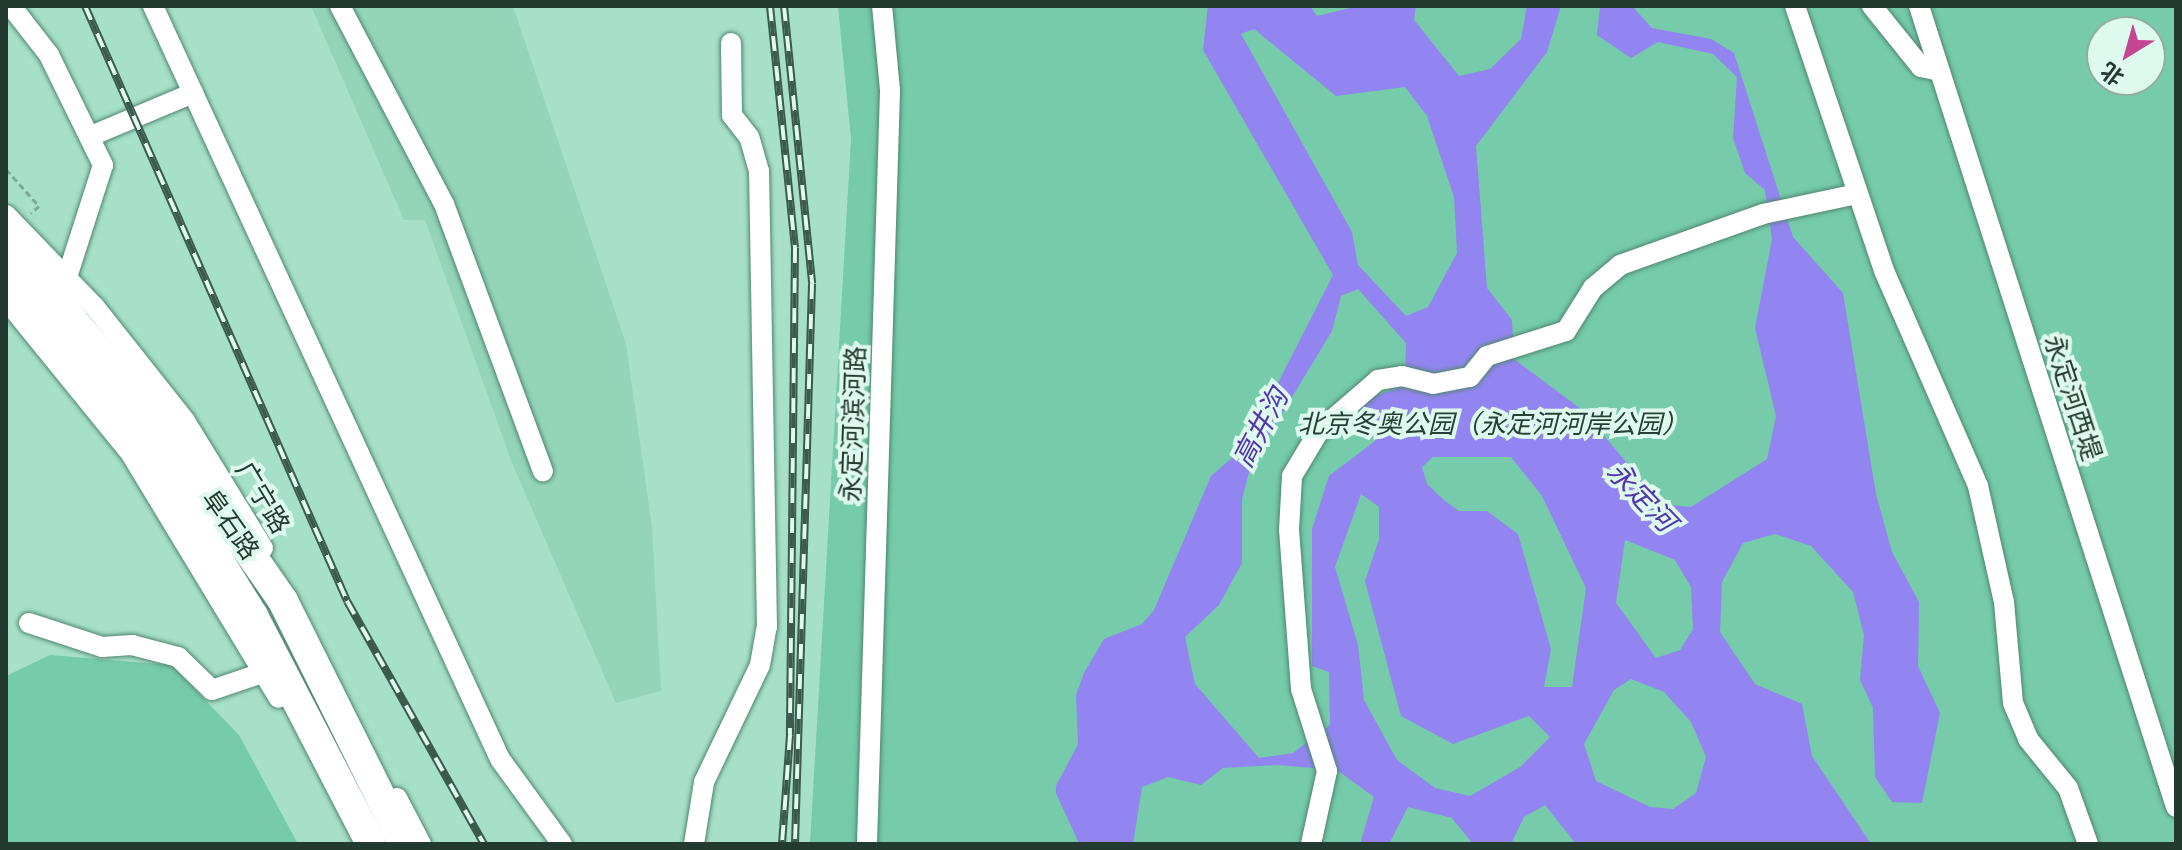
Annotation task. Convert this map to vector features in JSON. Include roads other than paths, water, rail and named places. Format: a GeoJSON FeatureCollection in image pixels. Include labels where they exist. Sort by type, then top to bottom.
{"type":"FeatureCollection","features":[{"type":"Feature","properties":{"kind":"highway","name":"阜石路"},"geometry":{"type":"LineString","coordinates":[[6,239],[167,434],[283,601],[404,844]]}},
{"type":"Feature","properties":{"kind":"highway","name":"阜石路"},"geometry":{"type":"LineString","coordinates":[[6,275],[148,447],[253,616],[371,844]]}},
{"type":"Feature","properties":{"kind":"street"},"geometry":{"type":"LineString","coordinates":[[11,6],[49,55],[103,165],[67,277]]}},
{"type":"Feature","properties":{"kind":"street"},"geometry":{"type":"LineString","coordinates":[[153,6],[500,759],[562,844]]}},
{"type":"Feature","properties":{"kind":"street"},"geometry":{"type":"LineString","coordinates":[[340,6],[444,204],[543,471]]}},
{"type":"Feature","properties":{"kind":"street","name":"永定河滨河路"},"geometry":{"type":"LineString","coordinates":[[867,844],[890,90],[882,6]]}},
{"type":"Feature","properties":{"kind":"street"},"geometry":{"type":"LineString","coordinates":[[1795,6],[1857,194],[1978,486],[2004,602],[2013,703],[2028,739],[2068,788],[2088,844]]}},
{"type":"Feature","properties":{"kind":"street"},"geometry":{"type":"LineString","coordinates":[[1872,6],[1921,67],[1940,71]]}},
{"type":"Feature","properties":{"kind":"street","name":"永定河西堤"},"geometry":{"type":"LineString","coordinates":[[1919,6],[2176,807]]}},
{"type":"Feature","properties":{"kind":"street"},"geometry":{"type":"LineString","coordinates":[[694,844],[704,782],[760,665],[767,627],[759,171],[749,137],[732,115],[731,43]]}},
{"type":"Feature","properties":{"kind":"street"},"geometry":{"type":"LineString","coordinates":[[91,136],[193,93]]}},
{"type":"Feature","properties":{"kind":"street"},"geometry":{"type":"LineString","coordinates":[[1311,844],[1327,771],[1301,689],[1292,599],[1292,476],[1349,400],[1378,380],[1402,376],[1433,384],[1470,377],[1487,356],[1537,345],[1566,331],[1593,288],[1620,265],[1763,214],[1857,194]]}},
{"type":"Feature","properties":{"kind":"street","name":"广宁路"},"geometry":{"type":"LineString","coordinates":[[16,216],[185,421],[289,592],[421,844]]}},
{"type":"Feature","properties":{"kind":"street"},"geometry":{"type":"LineString","coordinates":[[6,300],[131,454],[265,672],[355,844]]}},
{"type":"Feature","properties":{"kind":"street"},"geometry":{"type":"LineString","coordinates":[[29,623],[102,647],[132,645],[178,657],[212,690],[265,672]]}},
{"type":"Feature","properties":{"kind":"water","name":"永定河"},"geometry":{"type":"Polygon","coordinates":[[[1208,6],[1310,6],[1317,16],[1358,6],[1416,6],[1414,20],[1459,76],[1490,69],[1521,39],[1527,6],[1561,6],[1547,52],[1476,146],[1487,288],[1512,320],[1514,359],[1581,409],[1645,484],[1670,505],[1691,507],[1767,459],[1776,416],[1755,328],[1772,239],[1765,190],[1745,173],[1733,138],[1737,77],[1713,54],[1658,42],[1631,58],[1597,35],[1600,6],[1632,6],[1652,28],[1711,39],[1734,53],[1793,237],[1843,293],[1876,494],[1892,552],[1919,602],[1918,666],[1940,713],[1922,803],[1892,802],[1875,777],[1873,708],[1860,680],[1864,635],[1853,592],[1811,546],[1775,534],[1743,543],[1722,582],[1720,632],[1755,684],[1802,704],[1812,756],[1871,844],[1576,844],[1545,805],[1524,817],[1511,844],[1473,844],[1452,818],[1408,807],[1389,844],[1360,844],[1374,797],[1337,770],[1278,765],[1223,768],[1201,785],[1168,777],[1142,787],[1133,844],[1082,844],[1076,695],[1084,673],[1104,639],[1142,624],[1154,610],[1211,476],[1246,446],[1333,275],[1203,50],[1208,6]],[[1254,29],[1241,34],[1352,232],[1358,265],[1406,316],[1428,307],[1457,253],[1454,197],[1427,116],[1405,87],[1336,96],[1254,29]],[[1358,289],[1341,296],[1332,331],[1251,465],[1242,499],[1242,563],[1219,605],[1185,637],[1195,684],[1259,758],[1293,753],[1330,725],[1329,672],[1312,666],[1312,529],[1329,476],[1375,441],[1374,420],[1362,417],[1362,401],[1405,385],[1406,343],[1358,289]],[[1433,457],[1422,467],[1427,484],[1459,511],[1487,511],[1518,534],[1551,649],[1544,687],[1572,687],[1586,588],[1542,496],[1511,457],[1433,457]],[[1361,494],[1335,567],[1358,645],[1364,700],[1397,760],[1435,788],[1470,796],[1520,767],[1550,737],[1529,716],[1453,744],[1401,716],[1365,581],[1379,539],[1379,507],[1361,494]],[[1625,540],[1616,603],[1656,658],[1680,650],[1693,629],[1691,587],[1675,560],[1625,540]],[[1631,679],[1614,690],[1584,744],[1596,781],[1650,807],[1673,809],[1696,793],[1706,757],[1691,722],[1664,692],[1631,679]]]}},
{"type":"Feature","properties":{"kind":"waterway","name":"高井沟"},"geometry":{"type":"LineString","coordinates":[[1097,844],[1072,790],[1101,735]]}},
{"type":"Feature","properties":{"kind":"railway"},"geometry":{"type":"LineString","coordinates":[[85,6],[347,601],[484,844]]}},
{"type":"Feature","properties":{"kind":"railway"},"geometry":{"type":"LineString","coordinates":[[770,6],[795,248],[790,735],[782,844]]}},
{"type":"Feature","properties":{"kind":"railway"},"geometry":{"type":"LineString","coordinates":[[784,6],[812,284],[795,844]]}},
{"type":"Feature","properties":{"kind":"park label","name":"北京冬奥公园（永定河河岸公园）"},"geometry":{"type":"Point","coordinates":[1493,425]}}]}
